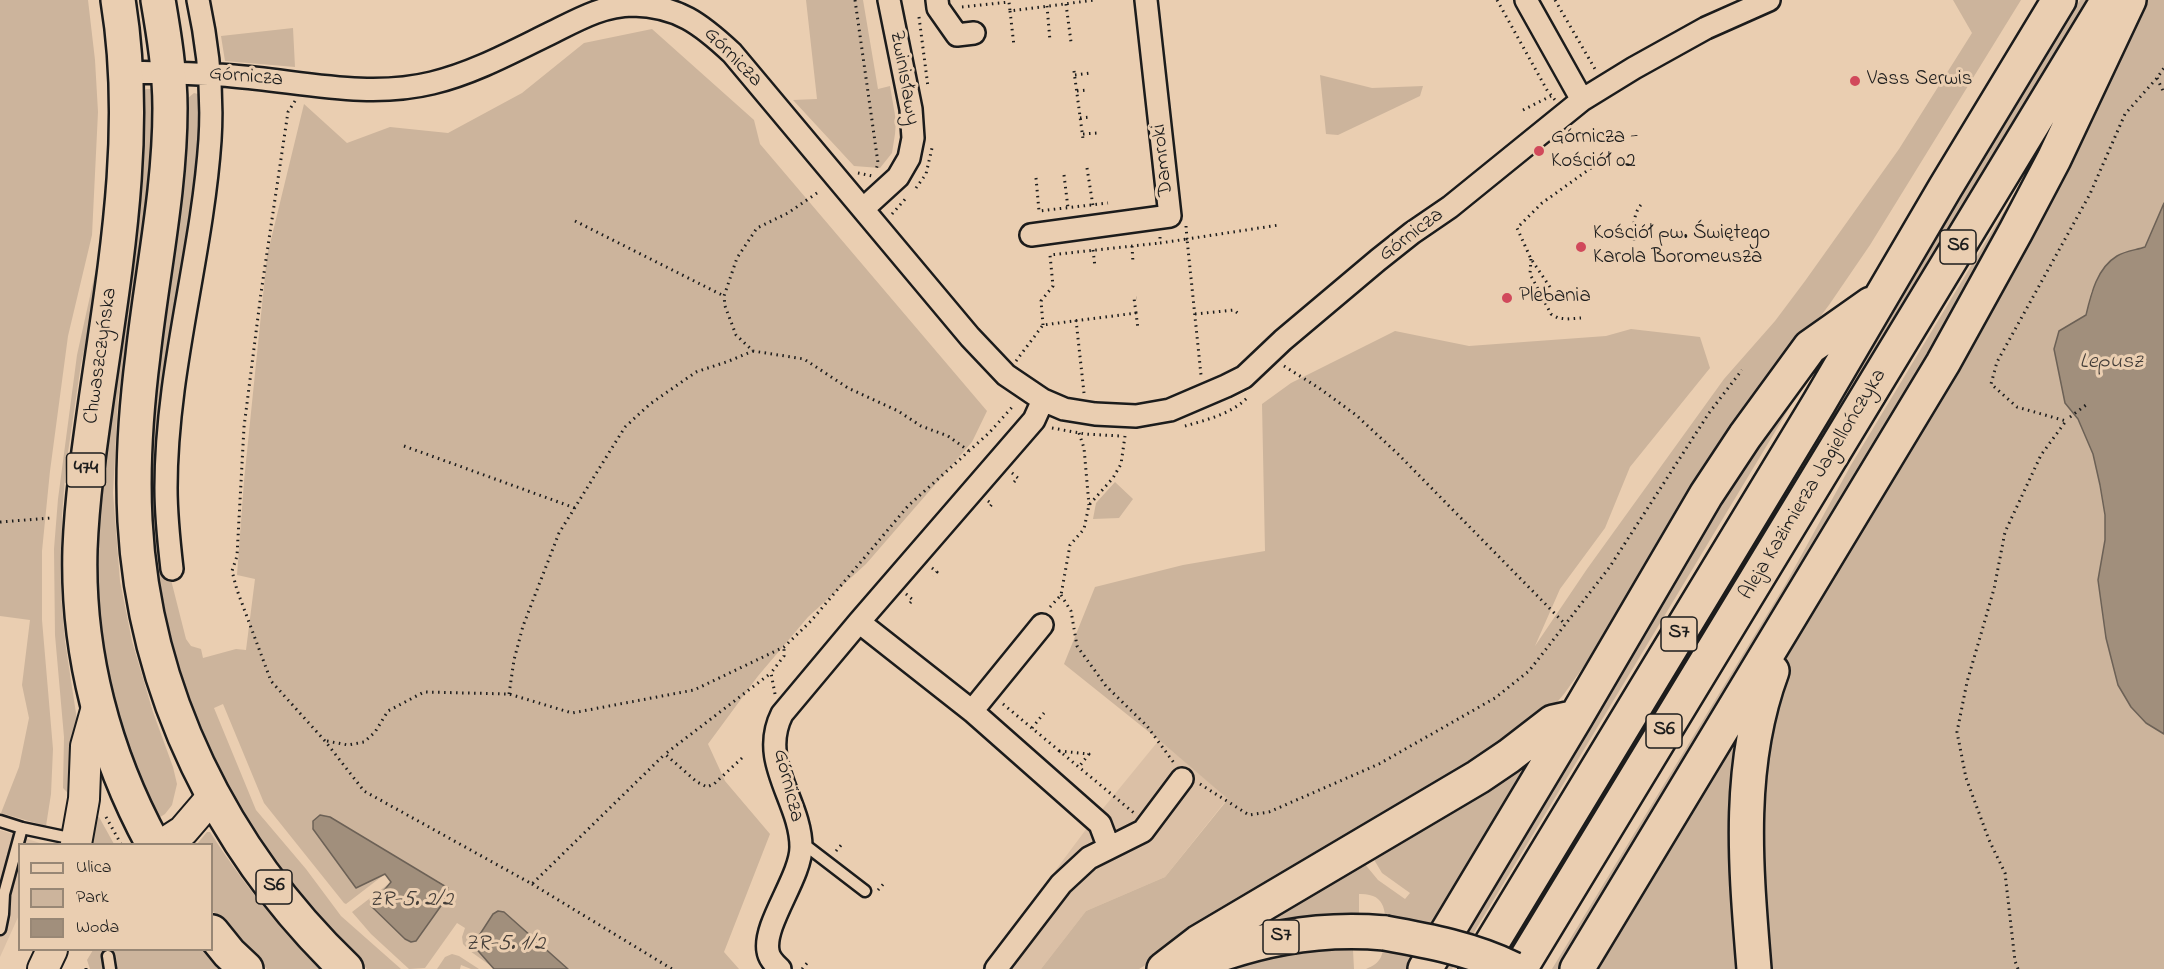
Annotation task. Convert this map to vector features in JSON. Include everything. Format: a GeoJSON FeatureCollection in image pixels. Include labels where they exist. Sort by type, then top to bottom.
{"type":"FeatureCollection","features":[{"type":"Feature","properties":{"kind":"main road","name":"Chwaszczyńska"},"geometry":{"type":"LineString","coordinates":[[118,0],[125,72],[125,179],[84,486],[80,551],[81,606],[97,707],[124,785],[153,843]]}},
{"type":"Feature","properties":{"kind":"main road","name":"Chwaszczyńska"},"geometry":{"type":"LineString","coordinates":[[158,0],[168,73],[169,158],[138,399],[134,459],[135,520],[143,595],[160,671],[192,756],[213,796]]}},
{"type":"Feature","properties":{"kind":"main road","name":"Aleja Kazimierza Jagiellończyka"},"geometry":{"type":"LineString","coordinates":[[1476,969],[2059,0]]}},
{"type":"Feature","properties":{"kind":"main road","name":"Aleja Kazimierza Jagiellończyka"},"geometry":{"type":"LineString","coordinates":[[1520,969],[2108,0]]}},
{"type":"Feature","properties":{"kind":"main road","name":"S6"},"geometry":{"type":"LineString","coordinates":[[1754,969],[1745,815],[1746,784],[1752,739],[1761,700],[1796,604],[1943,363],[2005,252],[2054,159],[2129,0]]}},
{"type":"Feature","properties":{"kind":"main road","name":"S6"},"geometry":{"type":"LineString","coordinates":[[1425,969],[1706,495],[1810,347],[1880,298]]}},
{"type":"Feature","properties":{"kind":"main road"},"geometry":{"type":"LineString","coordinates":[[1578,969],[1796,604]]}},
{"type":"Feature","properties":{"kind":"main road"},"geometry":{"type":"LineString","coordinates":[[77,842],[84,799],[86,746],[97,707]]}},
{"type":"Feature","properties":{"kind":"main road"},"geometry":{"type":"LineString","coordinates":[[1164,969],[1199,942],[1478,777],[1553,722],[1576,717]]}},
{"type":"Feature","properties":{"kind":"main road","name":"S6"},"geometry":{"type":"LineString","coordinates":[[213,796],[236,835],[287,906],[346,969]]}},
{"type":"Feature","properties":{"kind":"main road"},"geometry":{"type":"LineString","coordinates":[[165,843],[183,831],[213,796]]}},
{"type":"Feature","properties":{"kind":"main road","name":"S7"},"geometry":{"type":"LineString","coordinates":[[1182,969],[1238,947],[1288,935],[1359,931],[1443,943],[1513,969]]}},
{"type":"Feature","properties":{"kind":"main road"},"geometry":{"type":"LineString","coordinates":[[213,933],[246,969]]}},
{"type":"Feature","properties":{"kind":"main road"},"geometry":{"type":"LineString","coordinates":[[43,969],[52,951]]}},
{"type":"Feature","properties":{"kind":"street"},"geometry":{"type":"LineString","coordinates":[[172,569],[166,488],[170,428],[210,139],[206,36],[198,0]]}},
{"type":"Feature","properties":{"kind":"street","name":"Zwinisławy"},"geometry":{"type":"LineString","coordinates":[[864,209],[898,177],[909,158],[913,138],[911,109],[891,0]]}},
{"type":"Feature","properties":{"kind":"street"},"geometry":{"type":"LineString","coordinates":[[937,0],[938,8],[957,34],[974,33]]}},
{"type":"Feature","properties":{"kind":"street","name":"Damroki"},"geometry":{"type":"LineString","coordinates":[[1030,235],[1170,216],[1146,0]]}},
{"type":"Feature","properties":{"kind":"street"},"geometry":{"type":"LineString","coordinates":[[1526,0],[1582,100]]}},
{"type":"Feature","properties":{"kind":"street","name":"Górnicza"},"geometry":{"type":"LineString","coordinates":[[125,72],[209,74],[379,90],[431,84],[492,62],[604,9],[634,5],[664,8],[693,20],[732,53],[864,209],[884,236],[970,337],[1006,375],[1043,400],[1064,410],[1136,416],[1170,410],[1235,382],[1259,364],[1283,340],[1378,260],[1450,207],[1582,100],[1604,85],[1706,28],[1769,0]]}},
{"type":"Feature","properties":{"kind":"street","name":"Górnicza"},"geometry":{"type":"LineString","coordinates":[[780,969],[772,961],[767,950],[769,935],[798,862],[801,847],[776,757],[777,726],[782,714],[1034,420],[1043,400]]}},
{"type":"Feature","properties":{"kind":"street"},"geometry":{"type":"LineString","coordinates":[[859,622],[972,711],[1100,824],[1109,848]]}},
{"type":"Feature","properties":{"kind":"street"},"geometry":{"type":"LineString","coordinates":[[972,711],[1042,625]]}},
{"type":"Feature","properties":{"kind":"street"},"geometry":{"type":"LineString","coordinates":[[996,969],[1061,884],[1089,858],[1143,831],[1185,776]]}},
{"type":"Feature","properties":{"kind":"lane"},"geometry":{"type":"LineString","coordinates":[[0,821],[77,842]]}},
{"type":"Feature","properties":{"kind":"lane"},"geometry":{"type":"LineString","coordinates":[[0,929],[3,914],[1,897],[22,828]]}},
{"type":"Feature","properties":{"kind":"lane"},"geometry":{"type":"LineString","coordinates":[[801,847],[809,848],[865,891]]}},
{"type":"Feature","properties":{"kind":"lane"},"geometry":{"type":"LineString","coordinates":[[108,956],[110,969]]}},
{"type":"Feature","properties":{"kind":"path"},"geometry":{"type":"LineString","coordinates":[[855,0],[878,163],[874,177],[857,172]]}},
{"type":"Feature","properties":{"kind":"path"},"geometry":{"type":"LineString","coordinates":[[1010,11],[1095,0]]}},
{"type":"Feature","properties":{"kind":"path"},"geometry":{"type":"LineString","coordinates":[[1497,0],[1547,90]]}},
{"type":"Feature","properties":{"kind":"path"},"geometry":{"type":"LineString","coordinates":[[1555,0],[1604,85]]}},
{"type":"Feature","properties":{"kind":"path"},"geometry":{"type":"LineString","coordinates":[[997,3],[1010,2],[1014,46]]}},
{"type":"Feature","properties":{"kind":"path"},"geometry":{"type":"LineString","coordinates":[[1066,4],[1071,42]]}},
{"type":"Feature","properties":{"kind":"path"},"geometry":{"type":"LineString","coordinates":[[1047,6],[1050,41]]}},
{"type":"Feature","properties":{"kind":"path"},"geometry":{"type":"LineString","coordinates":[[919,12],[924,50]]}},
{"type":"Feature","properties":{"kind":"path"},"geometry":{"type":"LineString","coordinates":[[2018,969],[2015,961],[2005,873],[1989,840],[1966,778],[1957,732],[1967,682],[1995,589],[2005,532],[2041,456],[2066,422],[2017,407],[1991,384],[1997,362],[2090,194],[2125,114],[2164,68]]}},
{"type":"Feature","properties":{"kind":"path"},"geometry":{"type":"LineString","coordinates":[[1090,73],[1075,73],[1080,118],[1083,137],[1097,133]]}},
{"type":"Feature","properties":{"kind":"path"},"geometry":{"type":"LineString","coordinates":[[2157,78],[2164,93]]}},
{"type":"Feature","properties":{"kind":"path"},"geometry":{"type":"LineString","coordinates":[[308,84],[303,95],[293,103],[288,112],[244,427],[237,556],[232,571],[271,681],[325,741],[364,791],[531,884],[672,969]]}},
{"type":"Feature","properties":{"kind":"path"},"geometry":{"type":"LineString","coordinates":[[1077,91],[1087,90]]}},
{"type":"Feature","properties":{"kind":"path"},"geometry":{"type":"LineString","coordinates":[[1523,110],[1551,96]]}},
{"type":"Feature","properties":{"kind":"path"},"geometry":{"type":"LineString","coordinates":[[1080,118],[1091,117]]}},
{"type":"Feature","properties":{"kind":"path"},"geometry":{"type":"LineString","coordinates":[[1550,287],[1531,259],[1516,228],[1542,203],[1612,153]]}},
{"type":"Feature","properties":{"kind":"path"},"geometry":{"type":"LineString","coordinates":[[1087,168],[1096,226]]}},
{"type":"Feature","properties":{"kind":"path"},"geometry":{"type":"LineString","coordinates":[[1064,175],[1068,208]]}},
{"type":"Feature","properties":{"kind":"path"},"geometry":{"type":"LineString","coordinates":[[1036,178],[1039,211],[1113,202]]}},
{"type":"Feature","properties":{"kind":"path"},"geometry":{"type":"LineString","coordinates":[[753,351],[736,335],[725,306],[724,296],[737,258],[757,228],[788,213],[817,193]]}},
{"type":"Feature","properties":{"kind":"path"},"geometry":{"type":"LineString","coordinates":[[1634,241],[1634,222],[1638,207],[1644,202]]}},
{"type":"Feature","properties":{"kind":"path"},"geometry":{"type":"LineString","coordinates":[[1185,216],[1187,239],[1279,225]]}},
{"type":"Feature","properties":{"kind":"path"},"geometry":{"type":"LineString","coordinates":[[575,221],[724,296]]}},
{"type":"Feature","properties":{"kind":"path"},"geometry":{"type":"LineString","coordinates":[[1008,357],[1015,364],[1043,325],[1041,301],[1053,286],[1050,255],[1160,243]]}},
{"type":"Feature","properties":{"kind":"path"},"geometry":{"type":"LineString","coordinates":[[1132,246],[1133,263]]}},
{"type":"Feature","properties":{"kind":"path"},"geometry":{"type":"LineString","coordinates":[[1094,250],[1095,267]]}},
{"type":"Feature","properties":{"kind":"path"},"geometry":{"type":"LineString","coordinates":[[1531,259],[1530,274],[1551,314],[1558,318],[1581,318]]}},
{"type":"Feature","properties":{"kind":"path"},"geometry":{"type":"LineString","coordinates":[[1137,298],[1134,298],[1138,329]]}},
{"type":"Feature","properties":{"kind":"path"},"geometry":{"type":"LineString","coordinates":[[1195,314],[1234,310],[1240,315]]}},
{"type":"Feature","properties":{"kind":"path"},"geometry":{"type":"LineString","coordinates":[[1043,325],[1136,313]]}},
{"type":"Feature","properties":{"kind":"path"},"geometry":{"type":"LineString","coordinates":[[1076,321],[1084,398]]}},
{"type":"Feature","properties":{"kind":"path"},"geometry":{"type":"LineString","coordinates":[[509,694],[522,626],[559,533],[625,427],[637,414],[696,372],[729,362],[753,351],[804,359],[848,388],[898,411],[921,426],[948,436],[969,451]]}},
{"type":"Feature","properties":{"kind":"path"},"geometry":{"type":"LineString","coordinates":[[1282,365],[1356,415],[1398,454],[1565,624]]}},
{"type":"Feature","properties":{"kind":"path"},"geometry":{"type":"LineString","coordinates":[[1061,595],[1071,611],[1077,646],[1106,686],[1140,718],[1185,776],[1249,815],[1269,812],[1379,764],[1495,698],[1529,671],[1609,568],[1703,421],[1742,370]]}},
{"type":"Feature","properties":{"kind":"path"},"geometry":{"type":"LineString","coordinates":[[1179,428],[1209,419],[1239,406],[1248,398]]}},
{"type":"Feature","properties":{"kind":"path"},"geometry":{"type":"LineString","coordinates":[[1008,399],[1034,420],[1055,429],[1108,437],[1134,436]]}},
{"type":"Feature","properties":{"kind":"path"},"geometry":{"type":"LineString","coordinates":[[325,741],[348,745],[364,742],[375,732],[388,711],[424,692],[509,694],[572,713],[694,690],[784,647],[811,621],[908,506],[989,434],[1015,404]]}},
{"type":"Feature","properties":{"kind":"path"},"geometry":{"type":"LineString","coordinates":[[2070,417],[2086,405]]}},
{"type":"Feature","properties":{"kind":"path"},"geometry":{"type":"LineString","coordinates":[[1042,625],[1045,613],[1061,595],[1070,545],[1084,529],[1089,506],[1084,448],[1079,433]]}},
{"type":"Feature","properties":{"kind":"path"},"geometry":{"type":"LineString","coordinates":[[1089,506],[1113,478],[1121,464],[1125,436]]}},
{"type":"Feature","properties":{"kind":"path"},"geometry":{"type":"LineString","coordinates":[[404,446],[574,508]]}},
{"type":"Feature","properties":{"kind":"path"},"geometry":{"type":"LineString","coordinates":[[0,522],[51,518]]}},
{"type":"Feature","properties":{"kind":"path"},"geometry":{"type":"LineString","coordinates":[[531,884],[665,754],[771,673]]}},
{"type":"Feature","properties":{"kind":"path"},"geometry":{"type":"LineString","coordinates":[[988,691],[1148,825]]}},
{"type":"Feature","properties":{"kind":"path"},"geometry":{"type":"LineString","coordinates":[[1032,728],[1044,713]]}},
{"type":"Feature","properties":{"kind":"path"},"geometry":{"type":"LineString","coordinates":[[1058,750],[1090,753],[1078,768]]}},
{"type":"Feature","properties":{"kind":"path"},"geometry":{"type":"LineString","coordinates":[[665,754],[697,782],[707,787],[714,784],[742,758]]}},
{"type":"Feature","properties":{"kind":"path"},"geometry":{"type":"LineString","coordinates":[[103,812],[120,843]]}},
{"type":"Feature","properties":{"kind":"path"},"geometry":{"type":"LineString","coordinates":[[802,969],[808,962]]}},
{"type":"Feature","properties":{"kind":"shaded area"},"geometry":{"type":"Polygon","coordinates":[[[1159,740],[1228,798],[1165,877],[1086,911],[1041,969],[982,969],[1087,828],[1159,740]]]}},
{"type":"Feature","properties":{"kind":"shaded area"},"geometry":{"type":"Polygon","coordinates":[[[0,830],[40,843],[18,843],[18,917],[0,957],[0,830]]]}},
{"type":"Feature","properties":{"kind":"green space"},"geometry":{"type":"Polygon","coordinates":[[[0,0],[88,0],[98,112],[92,235],[68,336],[42,551],[42,620],[53,749],[51,794],[46,826],[1,813],[19,767],[29,718],[22,685],[30,620],[0,616],[0,0]]]}},
{"type":"Feature","properties":{"kind":"green space"},"geometry":{"type":"Polygon","coordinates":[[[806,0],[863,0],[878,89],[890,86],[896,121],[892,153],[880,168],[854,166],[793,100],[817,99],[806,0]]]}},
{"type":"Feature","properties":{"kind":"green space"},"geometry":{"type":"Polygon","coordinates":[[[1953,0],[2021,0],[1870,245],[1829,305],[1693,486],[1589,659],[1564,694],[1539,723],[1319,861],[1139,969],[1041,969],[1086,911],[1165,877],[1228,799],[1064,664],[1095,587],[1183,565],[1265,551],[1262,404],[1291,383],[1395,331],[1469,346],[1606,336],[1631,329],[1700,337],[1710,368],[1630,467],[1605,528],[1560,589],[1535,646],[1587,569],[1724,379],[1775,321],[1899,149],[1972,33],[1953,0]]]}},
{"type":"Feature","properties":{"kind":"green space"},"geometry":{"type":"Polygon","coordinates":[[[2080,0],[2090,0],[1503,969],[1493,969],[2080,0]]]}},
{"type":"Feature","properties":{"kind":"green space"},"geometry":{"type":"Polygon","coordinates":[[[2140,0],[2164,0],[2164,203],[2145,247],[2117,256],[2091,292],[2086,315],[2059,331],[2054,349],[2065,403],[2078,419],[2093,454],[2100,485],[2105,515],[2105,540],[2098,580],[2106,638],[2118,685],[2131,707],[2146,723],[2164,734],[2164,969],[1763,969],[1754,834],[1783,663],[2140,0]]]}},
{"type":"Feature","properties":{"kind":"green space"},"geometry":{"type":"Polygon","coordinates":[[[293,28],[295,67],[225,61],[221,36],[293,28]]]}},
{"type":"Feature","properties":{"kind":"green space"},"geometry":{"type":"Polygon","coordinates":[[[652,29],[754,120],[760,144],[987,411],[972,442],[866,564],[808,617],[758,676],[708,744],[725,781],[770,834],[724,952],[739,969],[568,969],[504,912],[493,914],[474,945],[495,969],[463,944],[462,937],[465,928],[457,923],[425,968],[409,969],[371,934],[352,912],[391,882],[374,910],[405,939],[416,941],[448,896],[449,893],[443,884],[324,815],[313,821],[312,827],[330,853],[385,874],[346,904],[344,903],[264,803],[223,704],[214,708],[256,810],[306,869],[341,916],[401,969],[367,969],[308,911],[277,873],[228,786],[209,746],[179,664],[159,578],[152,490],[155,417],[185,171],[188,98],[194,93],[198,94],[201,100],[199,185],[168,568],[186,639],[191,646],[201,649],[203,658],[236,649],[246,650],[255,579],[237,575],[244,481],[267,256],[304,104],[347,143],[390,127],[448,133],[522,93],[584,43],[652,29]]]}},
{"type":"Feature","properties":{"kind":"green space"},"geometry":{"type":"Polygon","coordinates":[[[112,43],[115,155],[117,155],[110,229],[81,364],[66,466],[62,515],[61,595],[65,641],[79,733],[79,794],[69,794],[63,788],[64,737],[55,635],[54,549],[58,499],[77,355],[105,228],[113,136],[109,46],[112,43]]]}},
{"type":"Feature","properties":{"kind":"green space"},"geometry":{"type":"Polygon","coordinates":[[[1320,75],[1372,88],[1423,86],[1420,96],[1338,135],[1326,134],[1320,75]]]}},
{"type":"Feature","properties":{"kind":"green space"},"geometry":{"type":"Polygon","coordinates":[[[146,89],[154,89],[153,201],[118,398],[113,493],[120,581],[132,641],[177,784],[172,805],[165,814],[154,821],[110,715],[90,576],[140,94],[146,89]]]}},
{"type":"Feature","properties":{"kind":"green space"},"geometry":{"type":"Polygon","coordinates":[[[2041,150],[2028,188],[1568,969],[1552,969],[1785,585],[1851,465],[2041,150]]]}},
{"type":"Feature","properties":{"kind":"green space"},"geometry":{"type":"Polygon","coordinates":[[[1805,382],[1452,969],[1439,969],[1740,470],[1805,382]]]}},
{"type":"Feature","properties":{"kind":"green space"},"geometry":{"type":"Polygon","coordinates":[[[1115,482],[1133,499],[1119,518],[1093,519],[1096,503],[1115,482]]]}},
{"type":"Feature","properties":{"kind":"green space"},"geometry":{"type":"Polygon","coordinates":[[[1750,692],[1747,969],[1587,969],[1750,692]]]}},
{"type":"Feature","properties":{"kind":"green space"},"geometry":{"type":"Polygon","coordinates":[[[1542,744],[1412,969],[1366,969],[1381,957],[1385,926],[1383,906],[1375,897],[1368,895],[1359,894],[1359,914],[1347,914],[1347,919],[1232,933],[1364,863],[1378,880],[1405,899],[1410,893],[1382,873],[1373,858],[1542,744]]]}},
{"type":"Feature","properties":{"kind":"green space"},"geometry":{"type":"Polygon","coordinates":[[[88,815],[99,817],[113,843],[83,843],[88,815]]]}},
{"type":"Feature","properties":{"kind":"green space"},"geometry":{"type":"Polygon","coordinates":[[[207,832],[210,832],[261,903],[319,969],[267,969],[250,953],[213,911],[213,843],[198,843],[207,832]]]}},
{"type":"Feature","properties":{"kind":"green space"},"geometry":{"type":"Polygon","coordinates":[[[1344,942],[1345,950],[1353,950],[1354,969],[1212,969],[1344,942]]]}},
{"type":"Feature","properties":{"kind":"green space"},"geometry":{"type":"Polygon","coordinates":[[[92,951],[205,951],[223,969],[117,969],[116,954],[103,956],[105,969],[90,969],[87,960],[92,951]]]}},
{"type":"Feature","properties":{"kind":"green space"},"geometry":{"type":"Polygon","coordinates":[[[452,954],[479,969],[461,965],[460,969],[437,969],[445,957],[452,954]]]}},
{"type":"Feature","properties":{"kind":"water","name":"Lepusz"},"geometry":{"type":"Polygon","coordinates":[[[2164,203],[2164,734],[2146,723],[2131,707],[2118,685],[2106,638],[2098,580],[2105,540],[2105,515],[2100,485],[2093,454],[2078,419],[2065,403],[2054,349],[2059,331],[2086,315],[2096,282],[2104,267],[2120,254],[2145,247],[2164,203]]]}},
{"type":"Feature","properties":{"kind":"water","name":"ZR-5. 2/2"},"geometry":{"type":"Polygon","coordinates":[[[320,815],[330,817],[448,888],[448,896],[416,941],[411,942],[405,939],[371,906],[391,882],[385,874],[356,888],[313,829],[313,821],[320,815]]]}},
{"type":"Feature","properties":{"kind":"water","name":"ZR-5. 1/2"},"geometry":{"type":"Polygon","coordinates":[[[498,911],[504,912],[568,969],[494,969],[473,945],[493,914],[498,911]]]}},
{"type":"Feature","properties":{"kind":"place","name":"Vass Serwis"},"geometry":{"type":"Point","coordinates":[1855,81]}},
{"type":"Feature","properties":{"kind":"place","name":"Górnicza - Kościół 02"},"geometry":{"type":"Point","coordinates":[1539,151]}},
{"type":"Feature","properties":{"kind":"place","name":"Kościół pw. Świętego Karola Boromeusza"},"geometry":{"type":"Point","coordinates":[1581,247]}},
{"type":"Feature","properties":{"kind":"place","name":"Plebania"},"geometry":{"type":"Point","coordinates":[1507,298]}}]}
